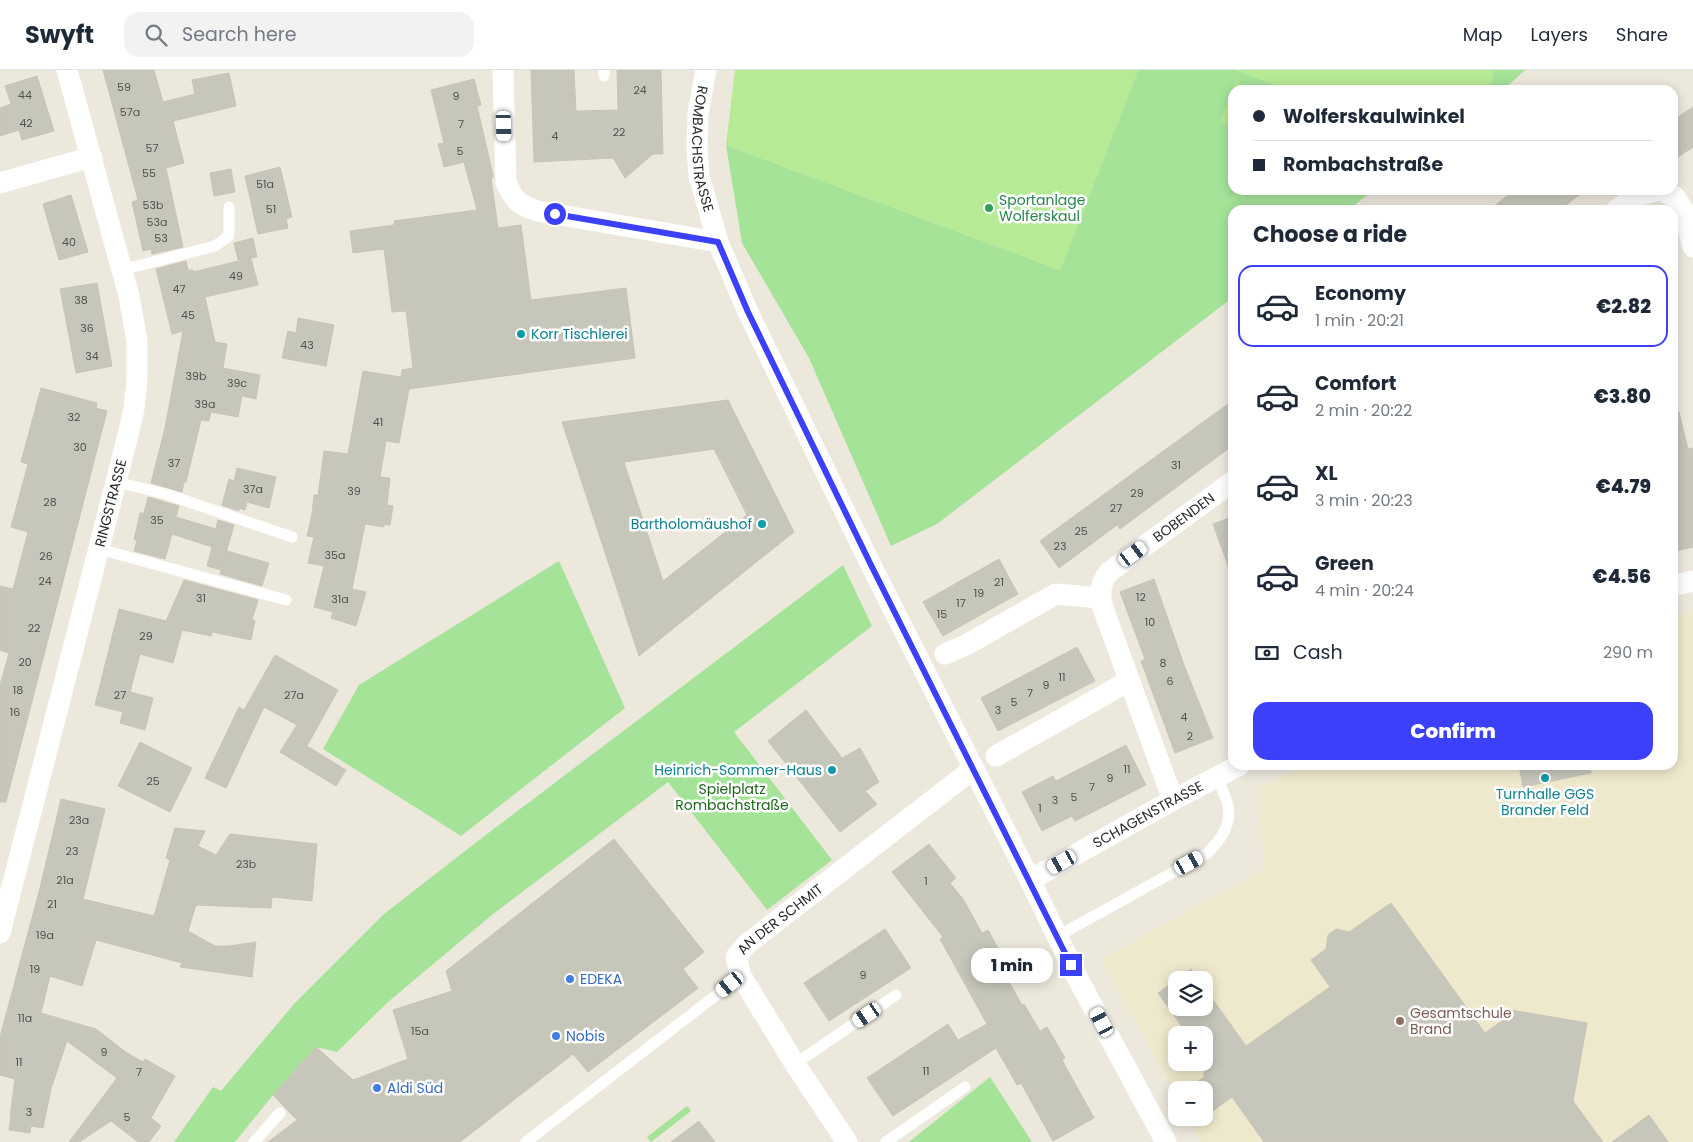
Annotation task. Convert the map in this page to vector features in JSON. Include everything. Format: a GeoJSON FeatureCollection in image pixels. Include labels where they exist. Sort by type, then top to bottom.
{"type":"FeatureCollection","features":[{"type":"Feature","properties":{"kind":"street","name":"RINGSTRASSE"},"geometry":{"type":"LineString","coordinates":[[0,933],[116,482],[134,409],[137,380],[137,341],[129,296],[67,70]]}},
{"type":"Feature","properties":{"kind":"street"},"geometry":{"type":"LineString","coordinates":[[503,70],[506,182],[512,197],[522,205],[537,211],[718,242]]}},
{"type":"Feature","properties":{"kind":"street","name":"ROMBACHSTRASSE"},"geometry":{"type":"LineString","coordinates":[[706,70],[698,114],[697,147],[699,176],[718,242],[752,321],[973,770],[1030,880],[1078,979],[1166,1142]]}},
{"type":"Feature","properties":{"kind":"street"},"geometry":{"type":"LineString","coordinates":[[0,183],[92,157]]}},
{"type":"Feature","properties":{"kind":"street"},"geometry":{"type":"LineString","coordinates":[[1624,205],[1639,195]]}},
{"type":"Feature","properties":{"kind":"street"},"geometry":{"type":"LineString","coordinates":[[1671,195],[1688,208],[1693,247]]}},
{"type":"Feature","properties":{"kind":"street","name":"BOBENDEN"},"geometry":{"type":"LineString","coordinates":[[1100,598],[1100,589],[1109,572],[1228,485]]}},
{"type":"Feature","properties":{"kind":"street"},"geometry":{"type":"LineString","coordinates":[[1678,584],[1693,580]]}},
{"type":"Feature","properties":{"kind":"street"},"geometry":{"type":"LineString","coordinates":[[945,654],[966,646],[1056,594],[1100,598],[1173,800]]}},
{"type":"Feature","properties":{"kind":"street"},"geometry":{"type":"LineString","coordinates":[[996,756],[1129,680]]}},
{"type":"Feature","properties":{"kind":"street","name":"AN DER SCHMIT"},"geometry":{"type":"LineString","coordinates":[[847,1142],[795,1064],[741,976],[736,957],[747,944],[973,770]]}},
{"type":"Feature","properties":{"kind":"street","name":"SCHAGENSTRASSE"},"geometry":{"type":"LineString","coordinates":[[1030,880],[1230,770]]}},
{"type":"Feature","properties":{"kind":"lane"},"geometry":{"type":"LineString","coordinates":[[122,270],[215,246],[229,236],[229,207]]}},
{"type":"Feature","properties":{"kind":"lane"},"geometry":{"type":"LineString","coordinates":[[116,482],[166,494],[292,537]]}},
{"type":"Feature","properties":{"kind":"lane"},"geometry":{"type":"LineString","coordinates":[[99,549],[286,600]]}},
{"type":"Feature","properties":{"kind":"lane"},"geometry":{"type":"LineString","coordinates":[[1058,936],[1208,852],[1220,841],[1227,825],[1228,807],[1217,777]]}},
{"type":"Feature","properties":{"kind":"lane"},"geometry":{"type":"LineString","coordinates":[[526,1142],[741,976]]}},
{"type":"Feature","properties":{"kind":"lane"},"geometry":{"type":"LineString","coordinates":[[795,1064],[896,995]]}},
{"type":"Feature","properties":{"kind":"lane"},"geometry":{"type":"LineString","coordinates":[[886,1142],[966,1087]]}},
{"type":"Feature","properties":{"kind":"lane"},"geometry":{"type":"LineString","coordinates":[[254,1142],[280,1113]]}},
{"type":"Feature","properties":{"kind":"shaded area"},"geometry":{"type":"Polygon","coordinates":[[[1693,610],[1693,1142],[1201,1142],[1192,1126],[1213,1126],[1213,1081],[1168,1081],[1101,959],[1263,871],[1260,787],[1296,770],[1678,770],[1678,614],[1693,610]]]}},
{"type":"Feature","properties":{"kind":"green space","name":"Sportanlage Wolferskaul"},"geometry":{"type":"Polygon","coordinates":[[[735,70],[1138,70],[1060,270],[726,145],[735,70]]]}},
{"type":"Feature","properties":{"kind":"green space"},"geometry":{"type":"Polygon","coordinates":[[[1138,70],[1236,70],[1276,85],[1228,85],[1228,195],[1368,195],[1354,205],[1228,205],[1228,301],[937,524],[891,546],[809,358],[742,243],[726,145],[1060,270],[1138,70]]]}},
{"type":"Feature","properties":{"kind":"green space"},"geometry":{"type":"Polygon","coordinates":[[[1236,70],[1494,70],[1490,85],[1276,85],[1236,70]]]}},
{"type":"Feature","properties":{"kind":"green space"},"geometry":{"type":"Polygon","coordinates":[[[1494,70],[1525,70],[1508,85],[1490,85],[1494,70]]]}},
{"type":"Feature","properties":{"kind":"green space"},"geometry":{"type":"Polygon","coordinates":[[[1228,100],[1228,124],[1220,121],[1228,100]]]}},
{"type":"Feature","properties":{"kind":"green space"},"geometry":{"type":"Polygon","coordinates":[[[559,561],[625,708],[461,836],[323,749],[359,685],[559,561]]]}},
{"type":"Feature","properties":{"kind":"green space","name":"Spielplatz Rombachstraße"},"geometry":{"type":"Polygon","coordinates":[[[843,565],[872,626],[734,732],[832,860],[767,910],[668,782],[493,914],[388,1002],[337,1052],[316,1047],[273,1095],[235,1142],[174,1142],[213,1087],[221,1091],[294,1004],[384,914],[843,565]]]}},
{"type":"Feature","properties":{"kind":"green space"},"geometry":{"type":"Polygon","coordinates":[[[990,1077],[1032,1142],[909,1142],[990,1077]]]}},
{"type":"Feature","properties":{"kind":"green space"},"geometry":{"type":"Polygon","coordinates":[[[687,1106],[691,1111],[651,1142],[647,1137],[687,1106]]]}},
{"type":"Feature","properties":{"kind":"building"},"geometry":{"type":"Polygon","coordinates":[[[103,70],[154,70],[163,102],[195,94],[192,80],[229,73],[236,106],[173,121],[184,163],[166,168],[183,247],[152,254],[151,249],[143,251],[132,202],[138,200],[103,70]]]}},
{"type":"Feature","properties":{"kind":"building"},"geometry":{"type":"Polygon","coordinates":[[[531,70],[574,70],[576,111],[618,110],[617,70],[661,70],[663,154],[653,154],[625,178],[613,158],[534,162],[531,70]]]}},
{"type":"Feature","properties":{"kind":"building"},"geometry":{"type":"Polygon","coordinates":[[[37,76],[54,131],[22,140],[19,130],[0,136],[0,108],[11,104],[5,86],[37,76]]]}},
{"type":"Feature","properties":{"kind":"building"},"geometry":{"type":"Polygon","coordinates":[[[474,79],[481,105],[477,106],[493,175],[493,178],[491,178],[498,228],[521,225],[531,300],[626,288],[635,358],[409,389],[399,443],[386,441],[380,477],[390,478],[387,505],[393,506],[390,525],[384,524],[384,527],[365,524],[352,589],[366,592],[356,626],[331,618],[333,612],[314,607],[324,566],[308,563],[314,537],[307,536],[314,495],[318,495],[324,451],[348,454],[363,371],[401,377],[402,370],[413,368],[406,311],[392,312],[384,249],[353,253],[350,231],[394,225],[394,221],[477,210],[464,162],[444,167],[438,144],[444,143],[431,90],[474,79]]]}},
{"type":"Feature","properties":{"kind":"building"},"geometry":{"type":"Polygon","coordinates":[[[1693,107],[1693,147],[1678,157],[1678,117],[1693,107]]]}},
{"type":"Feature","properties":{"kind":"building"},"geometry":{"type":"Polygon","coordinates":[[[280,167],[292,217],[286,219],[288,228],[258,234],[245,176],[280,167]]]}},
{"type":"Feature","properties":{"kind":"building"},"geometry":{"type":"Polygon","coordinates":[[[231,169],[235,192],[214,196],[210,173],[231,169]]]}},
{"type":"Feature","properties":{"kind":"building"},"geometry":{"type":"Polygon","coordinates":[[[71,195],[88,252],[59,260],[43,204],[71,195]]]}},
{"type":"Feature","properties":{"kind":"building"},"geometry":{"type":"Polygon","coordinates":[[[1508,195],[1579,195],[1566,205],[1496,205],[1508,195]]]}},
{"type":"Feature","properties":{"kind":"building"},"geometry":{"type":"Polygon","coordinates":[[[253,238],[257,257],[238,260],[234,243],[253,238]]]}},
{"type":"Feature","properties":{"kind":"building"},"geometry":{"type":"Polygon","coordinates":[[[251,258],[258,285],[205,297],[215,342],[227,344],[223,368],[260,375],[256,399],[242,396],[238,417],[211,412],[209,421],[201,420],[182,492],[151,483],[165,428],[183,331],[172,334],[156,269],[186,261],[188,270],[193,270],[193,272],[251,258]]]}},
{"type":"Feature","properties":{"kind":"building"},"geometry":{"type":"Polygon","coordinates":[[[97,283],[112,366],[76,373],[60,289],[97,283]]]}},
{"type":"Feature","properties":{"kind":"building"},"geometry":{"type":"Polygon","coordinates":[[[298,318],[334,325],[326,366],[282,358],[288,331],[296,333],[298,318]]]}},
{"type":"Feature","properties":{"kind":"building"},"geometry":{"type":"Polygon","coordinates":[[[41,388],[97,403],[96,408],[107,411],[6,802],[0,802],[0,685],[9,653],[0,650],[0,586],[13,589],[28,532],[11,527],[28,464],[21,462],[41,388]]]}},
{"type":"Feature","properties":{"kind":"building","name":"Bartholomäushof"},"geometry":{"type":"Polygon","coordinates":[[[728,400],[794,532],[639,656],[562,422],[728,400]],[[714,449],[624,462],[663,581],[747,515],[714,449]]]}},
{"type":"Feature","properties":{"kind":"building"},"geometry":{"type":"Polygon","coordinates":[[[1228,404],[1228,449],[1120,529],[1117,525],[1059,568],[1040,541],[1228,404]]]}},
{"type":"Feature","properties":{"kind":"building"},"geometry":{"type":"Polygon","coordinates":[[[1678,412],[1688,449],[1693,448],[1693,547],[1678,550],[1678,412]]]}},
{"type":"Feature","properties":{"kind":"building"},"geometry":{"type":"Polygon","coordinates":[[[237,468],[276,477],[269,508],[247,502],[245,510],[239,508],[239,511],[222,505],[229,479],[234,481],[237,468]]]}},
{"type":"Feature","properties":{"kind":"building"},"geometry":{"type":"Polygon","coordinates":[[[148,497],[179,506],[176,517],[216,529],[218,520],[234,525],[221,570],[207,566],[212,547],[172,534],[165,559],[134,551],[137,540],[134,540],[140,513],[144,513],[148,497]]]}},
{"type":"Feature","properties":{"kind":"building"},"geometry":{"type":"Polygon","coordinates":[[[1228,518],[1228,565],[1213,524],[1228,518]]]}},
{"type":"Feature","properties":{"kind":"building"},"geometry":{"type":"Polygon","coordinates":[[[227,551],[269,563],[262,586],[220,574],[227,551]]]}},
{"type":"Feature","properties":{"kind":"building"},"geometry":{"type":"Polygon","coordinates":[[[999,559],[1018,594],[943,636],[923,602],[999,559]]]}},
{"type":"Feature","properties":{"kind":"building"},"geometry":{"type":"Polygon","coordinates":[[[1154,579],[1184,665],[1213,738],[1175,753],[1141,661],[1145,659],[1120,592],[1154,579]]]}},
{"type":"Feature","properties":{"kind":"building"},"geometry":{"type":"Polygon","coordinates":[[[184,580],[258,600],[252,620],[255,621],[251,640],[212,632],[211,636],[182,630],[173,663],[140,654],[130,692],[153,698],[145,730],[120,723],[123,712],[95,705],[119,609],[166,621],[184,580]]]}},
{"type":"Feature","properties":{"kind":"building"},"geometry":{"type":"Polygon","coordinates":[[[1077,647],[1095,681],[998,731],[981,698],[1077,647]]]}},
{"type":"Feature","properties":{"kind":"building"},"geometry":{"type":"Polygon","coordinates":[[[275,655],[338,690],[307,746],[346,770],[336,786],[280,752],[297,725],[264,707],[226,788],[205,778],[239,707],[244,710],[275,655]]]}},
{"type":"Feature","properties":{"kind":"building","name":"Heinrich-Sommer-Haus"},"geometry":{"type":"Polygon","coordinates":[[[806,710],[842,758],[860,748],[879,782],[865,791],[877,804],[840,832],[768,741],[806,710]]]}},
{"type":"Feature","properties":{"kind":"building"},"geometry":{"type":"Polygon","coordinates":[[[140,742],[192,768],[170,812],[118,786],[140,742]]]}},
{"type":"Feature","properties":{"kind":"building"},"geometry":{"type":"Polygon","coordinates":[[[1126,745],[1146,785],[1075,821],[1072,816],[1042,831],[1022,792],[1053,776],[1056,781],[1126,745]]]}},
{"type":"Feature","properties":{"kind":"building"},"geometry":{"type":"Polygon","coordinates":[[[1520,770],[1591,770],[1591,773],[1523,787],[1520,770]]]}},
{"type":"Feature","properties":{"kind":"building"},"geometry":{"type":"Polygon","coordinates":[[[61,799],[105,809],[83,899],[154,916],[170,860],[166,858],[175,828],[205,831],[198,846],[216,855],[230,834],[317,844],[312,901],[272,897],[271,908],[196,905],[188,931],[215,946],[256,942],[252,977],[180,967],[182,963],[96,940],[82,986],[50,976],[41,1013],[96,1029],[127,1053],[143,1062],[145,1059],[175,1076],[151,1118],[161,1126],[149,1142],[138,1142],[111,1121],[79,1142],[69,1142],[117,1078],[67,1041],[51,1089],[43,1128],[31,1126],[30,1133],[9,1130],[15,1079],[0,1075],[0,1037],[40,888],[61,799]]]}},
{"type":"Feature","properties":{"kind":"building","name":"EDEKA"},"geometry":{"type":"Polygon","coordinates":[[[614,839],[704,952],[683,969],[698,988],[588,1072],[573,1054],[460,1142],[268,1142],[297,1120],[273,1095],[316,1047],[353,1080],[408,1059],[393,1010],[452,991],[446,971],[614,839]]]}},
{"type":"Feature","properties":{"kind":"building"},"geometry":{"type":"Polygon","coordinates":[[[929,844],[956,878],[950,883],[963,899],[982,933],[988,930],[1010,970],[1004,973],[1022,1005],[1024,1004],[1040,1031],[1047,1027],[1065,1058],[1062,1060],[1094,1118],[1053,1141],[1021,1083],[1017,1085],[996,1048],[893,1116],[867,1078],[948,1024],[958,1040],[987,1024],[940,939],[943,937],[892,872],[929,844]]]}},
{"type":"Feature","properties":{"kind":"building","name":"Gesamtschule Brand"},"geometry":{"type":"Polygon","coordinates":[[[1391,903],[1485,1033],[1510,1015],[1511,1010],[1587,1023],[1573,1101],[1603,1142],[1264,1142],[1232,1097],[1213,1111],[1213,1081],[1198,1081],[1204,1077],[1204,1071],[1213,1071],[1213,1026],[1182,1026],[1174,1016],[1213,1016],[1213,1000],[1246,1046],[1330,987],[1311,960],[1326,949],[1328,935],[1336,929],[1349,932],[1391,903]]]}},
{"type":"Feature","properties":{"kind":"building"},"geometry":{"type":"Polygon","coordinates":[[[885,929],[911,968],[829,1021],[804,983],[885,929]]]}},
{"type":"Feature","properties":{"kind":"building","name":"Gesamtschule Brand"},"geometry":{"type":"Polygon","coordinates":[[[1168,986],[1168,1007],[1158,993],[1168,986]]]}},
{"type":"Feature","properties":{"kind":"building"},"geometry":{"type":"Polygon","coordinates":[[[1649,1115],[1668,1142],[1612,1142],[1649,1115]]]}},
{"type":"Feature","properties":{"kind":"building"},"geometry":{"type":"Polygon","coordinates":[[[699,1121],[715,1142],[671,1142],[699,1121]]]}},
{"type":"Feature","properties":{"kind":"place","name":"Sportanlage Wolferskaul"},"geometry":{"type":"Point","coordinates":[989,208]}},
{"type":"Feature","properties":{"kind":"place","name":"Korr Tischlerei"},"geometry":{"type":"Point","coordinates":[521,334]}},
{"type":"Feature","properties":{"kind":"place","name":"Bartholomäushof"},"geometry":{"type":"Point","coordinates":[762,524]}},
{"type":"Feature","properties":{"kind":"place","name":"Heinrich-Sommer-Haus"},"geometry":{"type":"Point","coordinates":[832,770]}},
{"type":"Feature","properties":{"kind":"place","name":"Turnhalle GGS Brander Feld"},"geometry":{"type":"Point","coordinates":[1545,778]}},
{"type":"Feature","properties":{"kind":"place","name":"EDEKA"},"geometry":{"type":"Point","coordinates":[570,979]}},
{"type":"Feature","properties":{"kind":"place","name":"Gesamtschule Brand"},"geometry":{"type":"Point","coordinates":[1400,1021]}},
{"type":"Feature","properties":{"kind":"place","name":"Nobis"},"geometry":{"type":"Point","coordinates":[556,1036]}},
{"type":"Feature","properties":{"kind":"place","name":"Aldi Süd"},"geometry":{"type":"Point","coordinates":[377,1088]}},
{"type":"Feature","properties":{"kind":"route"},"geometry":{"type":"LineString","coordinates":[[555,214],[718,242],[748,312],[870,563],[1071,965]]}}]}
